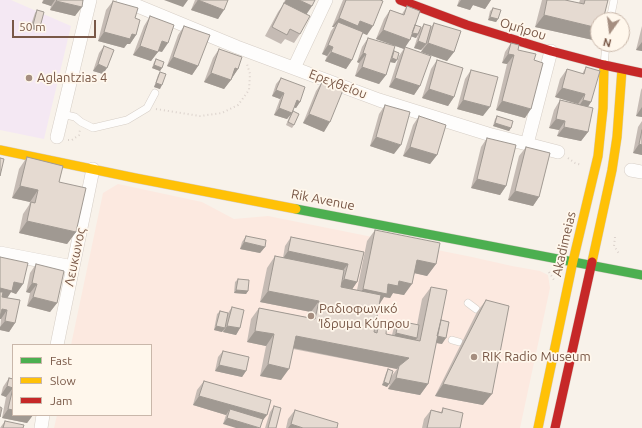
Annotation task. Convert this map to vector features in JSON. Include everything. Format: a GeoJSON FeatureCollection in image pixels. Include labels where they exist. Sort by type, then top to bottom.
{"type":"FeatureCollection","features":[{"type":"Feature","properties":{"kind":"main road","name":"Ομήρου"},"geometry":{"type":"LineString","coordinates":[[400,0],[431,6],[551,51],[642,73]]}},
{"type":"Feature","properties":{"kind":"main road","name":"Akadimeias"},"geometry":{"type":"LineString","coordinates":[[538,428],[573,261],[595,168],[601,128],[604,65]]}},
{"type":"Feature","properties":{"kind":"main road"},"geometry":{"type":"LineString","coordinates":[[555,428],[612,170],[617,137],[622,69]]}},
{"type":"Feature","properties":{"kind":"main road","name":"Rik Avenue"},"geometry":{"type":"LineString","coordinates":[[0,150],[642,275]]}},
{"type":"Feature","properties":{"kind":"street"},"geometry":{"type":"LineString","coordinates":[[57,137],[90,0]]}},
{"type":"Feature","properties":{"kind":"street","name":"Ερεχθείου"},"geometry":{"type":"LineString","coordinates":[[123,0],[250,52],[379,100],[451,124],[558,152]]}},
{"type":"Feature","properties":{"kind":"street"},"geometry":{"type":"LineString","coordinates":[[294,68],[326,0]]}},
{"type":"Feature","properties":{"kind":"street"},"geometry":{"type":"LineString","coordinates":[[527,144],[551,51]]}},
{"type":"Feature","properties":{"kind":"street","name":"Λευκωνος"},"geometry":{"type":"LineString","coordinates":[[58,344],[93,169]]}},
{"type":"Feature","properties":{"kind":"street"},"geometry":{"type":"LineString","coordinates":[[0,253],[73,267]]}},
{"type":"Feature","properties":{"kind":"street"},"geometry":{"type":"LineString","coordinates":[[41,428],[43,416]]}},
{"type":"Feature","properties":{"kind":"lane"},"geometry":{"type":"LineString","coordinates":[[612,12],[614,0]]}},
{"type":"Feature","properties":{"kind":"lane"},"geometry":{"type":"LineString","coordinates":[[604,65],[605,52]]}},
{"type":"Feature","properties":{"kind":"lane"},"geometry":{"type":"LineString","coordinates":[[62,114],[75,117],[93,128],[127,120],[147,108],[155,93]]}},
{"type":"Feature","properties":{"kind":"lane"},"geometry":{"type":"LineString","coordinates":[[468,303],[476,308]]}},
{"type":"Feature","properties":{"kind":"lane"},"geometry":{"type":"LineString","coordinates":[[452,340],[459,342]]}},
{"type":"Feature","properties":{"kind":"path"},"geometry":{"type":"LineString","coordinates":[[147,108],[200,116],[222,112],[238,105],[249,90],[250,74],[247,62],[250,52]]}},
{"type":"Feature","properties":{"kind":"path"},"geometry":{"type":"LineString","coordinates":[[57,137],[72,140],[79,135],[81,122]]}},
{"type":"Feature","properties":{"kind":"path"},"geometry":{"type":"LineString","coordinates":[[558,152],[575,163],[595,168]]}},
{"type":"Feature","properties":{"kind":"path"},"geometry":{"type":"LineString","coordinates":[[615,237],[614,246],[616,251],[624,257]]}},
{"type":"Feature","properties":{"kind":"shaded area","name":"Aglantzias 4"},"geometry":{"type":"Polygon","coordinates":[[[0,0],[11,0],[71,26],[44,139],[0,130],[0,0]]]}},
{"type":"Feature","properties":{"kind":"shaded area","name":"Ραδιοφωνικό Ίδρυμα Κύπρου"},"geometry":{"type":"Polygon","coordinates":[[[118,184],[202,202],[234,219],[268,216],[540,271],[548,275],[550,288],[520,428],[54,428],[57,416],[152,416],[152,344],[71,344],[103,193],[118,184]]]}},
{"type":"Feature","properties":{"kind":"building"},"geometry":{"type":"Polygon","coordinates":[[[83,0],[82,7],[56,1],[83,0]]]}},
{"type":"Feature","properties":{"kind":"building"},"geometry":{"type":"Polygon","coordinates":[[[198,0],[228,0],[224,10],[198,0]]]}},
{"type":"Feature","properties":{"kind":"building"},"geometry":{"type":"Polygon","coordinates":[[[299,0],[315,0],[312,6],[299,0]]]}},
{"type":"Feature","properties":{"kind":"building"},"geometry":{"type":"Polygon","coordinates":[[[346,0],[383,1],[373,26],[360,21],[358,26],[339,18],[346,0]]]}},
{"type":"Feature","properties":{"kind":"building"},"geometry":{"type":"Polygon","coordinates":[[[547,0],[565,0],[584,4],[585,0],[608,0],[605,12],[590,12],[590,26],[544,15],[547,0]]]}},
{"type":"Feature","properties":{"kind":"building"},"geometry":{"type":"Polygon","coordinates":[[[113,1],[138,8],[135,18],[140,20],[136,35],[132,34],[130,39],[104,32],[113,1]]]}},
{"type":"Feature","properties":{"kind":"building"},"geometry":{"type":"Polygon","coordinates":[[[284,3],[310,16],[300,34],[290,29],[287,35],[272,27],[284,3]]]}},
{"type":"Feature","properties":{"kind":"building"},"geometry":{"type":"Polygon","coordinates":[[[407,6],[420,11],[410,40],[383,30],[390,10],[404,15],[407,6]]]}},
{"type":"Feature","properties":{"kind":"building"},"geometry":{"type":"Polygon","coordinates":[[[493,8],[501,10],[498,19],[490,17],[493,8]]]}},
{"type":"Feature","properties":{"kind":"building"},"geometry":{"type":"Polygon","coordinates":[[[37,10],[44,12],[40,27],[33,25],[37,10]]]}},
{"type":"Feature","properties":{"kind":"building"},"geometry":{"type":"Polygon","coordinates":[[[150,16],[174,25],[168,43],[162,41],[158,52],[140,46],[150,16]]]}},
{"type":"Feature","properties":{"kind":"building"},"geometry":{"type":"Polygon","coordinates":[[[338,22],[363,32],[352,60],[331,52],[333,47],[328,45],[338,22]]]}},
{"type":"Feature","properties":{"kind":"building"},"geometry":{"type":"Polygon","coordinates":[[[434,23],[461,31],[454,52],[428,43],[434,23]]]}},
{"type":"Feature","properties":{"kind":"building"},"geometry":{"type":"Polygon","coordinates":[[[424,24],[431,26],[426,44],[418,41],[424,24]]]}},
{"type":"Feature","properties":{"kind":"building"},"geometry":{"type":"Polygon","coordinates":[[[415,25],[421,27],[418,34],[412,33],[415,25]]]}},
{"type":"Feature","properties":{"kind":"building"},"geometry":{"type":"Polygon","coordinates":[[[184,26],[210,35],[198,66],[173,57],[184,26]]]}},
{"type":"Feature","properties":{"kind":"building"},"geometry":{"type":"Polygon","coordinates":[[[368,38],[395,46],[386,75],[362,67],[366,54],[363,53],[368,38]]]}},
{"type":"Feature","properties":{"kind":"building"},"geometry":{"type":"Polygon","coordinates":[[[511,43],[519,45],[518,50],[536,54],[534,60],[543,63],[531,109],[502,101],[514,55],[508,54],[511,43]]]}},
{"type":"Feature","properties":{"kind":"building"},"geometry":{"type":"Polygon","coordinates":[[[104,46],[114,50],[107,68],[98,64],[104,46]]]}},
{"type":"Feature","properties":{"kind":"building"},"geometry":{"type":"Polygon","coordinates":[[[405,47],[431,56],[420,86],[395,78],[405,47]]]}},
{"type":"Feature","properties":{"kind":"building"},"geometry":{"type":"Polygon","coordinates":[[[219,49],[242,57],[238,69],[235,68],[231,80],[211,73],[219,49]]]}},
{"type":"Feature","properties":{"kind":"building"},"geometry":{"type":"Polygon","coordinates":[[[394,51],[399,53],[397,60],[392,58],[394,51]]]}},
{"type":"Feature","properties":{"kind":"building"},"geometry":{"type":"Polygon","coordinates":[[[156,59],[164,62],[162,68],[154,65],[156,59]]]}},
{"type":"Feature","properties":{"kind":"building"},"geometry":{"type":"Polygon","coordinates":[[[437,60],[463,68],[454,97],[429,89],[437,60]]]}},
{"type":"Feature","properties":{"kind":"building"},"geometry":{"type":"Polygon","coordinates":[[[586,67],[600,71],[591,102],[583,100],[585,94],[562,88],[567,69],[584,74],[586,67]]]}},
{"type":"Feature","properties":{"kind":"building"},"geometry":{"type":"Polygon","coordinates":[[[471,70],[498,77],[490,107],[463,100],[471,70]]]}},
{"type":"Feature","properties":{"kind":"building"},"geometry":{"type":"Polygon","coordinates":[[[160,72],[166,74],[162,85],[156,83],[160,72]]]}},
{"type":"Feature","properties":{"kind":"building"},"geometry":{"type":"Polygon","coordinates":[[[281,78],[305,87],[300,102],[297,100],[292,113],[279,108],[284,93],[276,90],[281,78]]]}},
{"type":"Feature","properties":{"kind":"building"},"geometry":{"type":"Polygon","coordinates":[[[322,82],[343,90],[330,122],[309,114],[322,82]]]}},
{"type":"Feature","properties":{"kind":"building"},"geometry":{"type":"Polygon","coordinates":[[[560,100],[593,108],[588,132],[564,127],[565,121],[556,119],[560,100]]]}},
{"type":"Feature","properties":{"kind":"building"},"geometry":{"type":"Polygon","coordinates":[[[385,105],[410,112],[401,145],[376,137],[385,105]]]}},
{"type":"Feature","properties":{"kind":"building"},"geometry":{"type":"Polygon","coordinates":[[[293,111],[299,114],[294,125],[288,122],[293,111]]]}},
{"type":"Feature","properties":{"kind":"building"},"geometry":{"type":"Polygon","coordinates":[[[419,116],[446,125],[437,155],[410,147],[419,116]]]}},
{"type":"Feature","properties":{"kind":"building"},"geometry":{"type":"Polygon","coordinates":[[[497,116],[513,121],[511,128],[495,123],[497,116]]]}},
{"type":"Feature","properties":{"kind":"building"},"geometry":{"type":"Polygon","coordinates":[[[642,130],[642,145],[639,144],[642,130]]]}},
{"type":"Feature","properties":{"kind":"building"},"geometry":{"type":"Polygon","coordinates":[[[487,138],[516,145],[506,186],[477,179],[487,138]]]}},
{"type":"Feature","properties":{"kind":"building"},"geometry":{"type":"Polygon","coordinates":[[[526,147],[550,153],[539,197],[515,191],[526,147]]]}},
{"type":"Feature","properties":{"kind":"building"},"geometry":{"type":"Polygon","coordinates":[[[27,157],[63,166],[59,182],[86,188],[76,232],[27,221],[31,202],[35,203],[38,190],[20,186],[27,157]]]}},
{"type":"Feature","properties":{"kind":"building"},"geometry":{"type":"Polygon","coordinates":[[[0,158],[4,159],[0,176],[0,158]]]}},
{"type":"Feature","properties":{"kind":"building"},"geometry":{"type":"Polygon","coordinates":[[[375,230],[440,243],[436,264],[417,260],[412,284],[399,281],[398,286],[388,284],[387,294],[363,289],[375,230]]]}},
{"type":"Feature","properties":{"kind":"building"},"geometry":{"type":"Polygon","coordinates":[[[246,236],[266,240],[265,247],[244,242],[246,236]]]}},
{"type":"Feature","properties":{"kind":"building"},"geometry":{"type":"Polygon","coordinates":[[[291,237],[364,252],[357,282],[344,279],[348,264],[288,251],[291,237]]]}},
{"type":"Feature","properties":{"kind":"building"},"geometry":{"type":"Polygon","coordinates":[[[275,256],[344,270],[341,287],[381,295],[374,332],[377,333],[379,322],[387,323],[386,334],[420,341],[431,287],[447,290],[428,384],[396,378],[399,366],[409,358],[296,336],[289,369],[268,364],[274,334],[255,331],[259,308],[315,319],[319,301],[268,291],[275,256]]]}},
{"type":"Feature","properties":{"kind":"building"},"geometry":{"type":"Polygon","coordinates":[[[0,257],[28,263],[23,284],[14,282],[12,291],[0,288],[0,257]]]}},
{"type":"Feature","properties":{"kind":"building"},"geometry":{"type":"Polygon","coordinates":[[[36,264],[64,271],[57,303],[33,297],[37,284],[32,283],[36,264]]]}},
{"type":"Feature","properties":{"kind":"building"},"geometry":{"type":"Polygon","coordinates":[[[238,279],[249,280],[248,291],[236,290],[238,279]]]}},
{"type":"Feature","properties":{"kind":"building"},"geometry":{"type":"Polygon","coordinates":[[[0,292],[3,292],[2,297],[20,300],[15,323],[5,321],[7,310],[2,309],[0,317],[0,292]]]}},
{"type":"Feature","properties":{"kind":"building","name":"RIK Radio Museum"},"geometry":{"type":"Polygon","coordinates":[[[486,300],[509,306],[492,394],[443,384],[486,300]]]}},
{"type":"Feature","properties":{"kind":"building"},"geometry":{"type":"Polygon","coordinates":[[[232,307],[244,310],[240,328],[227,326],[232,307]]]}},
{"type":"Feature","properties":{"kind":"building"},"geometry":{"type":"Polygon","coordinates":[[[220,311],[228,313],[225,328],[216,326],[220,311]]]}},
{"type":"Feature","properties":{"kind":"building"},"geometry":{"type":"Polygon","coordinates":[[[441,320],[449,322],[446,338],[437,336],[441,320]]]}},
{"type":"Feature","properties":{"kind":"building"},"geometry":{"type":"Polygon","coordinates":[[[399,321],[419,325],[417,338],[396,333],[399,321]]]}},
{"type":"Feature","properties":{"kind":"building"},"geometry":{"type":"Polygon","coordinates":[[[223,351],[249,357],[246,371],[219,365],[223,351]]]}},
{"type":"Feature","properties":{"kind":"building"},"geometry":{"type":"Polygon","coordinates":[[[388,369],[393,371],[389,384],[384,382],[388,369]]]}},
{"type":"Feature","properties":{"kind":"building"},"geometry":{"type":"Polygon","coordinates":[[[9,378],[12,379],[12,388],[7,386],[9,378]]]}},
{"type":"Feature","properties":{"kind":"building"},"geometry":{"type":"Polygon","coordinates":[[[204,381],[271,400],[267,415],[199,396],[204,381]]]}},
{"type":"Feature","properties":{"kind":"building"},"geometry":{"type":"Polygon","coordinates":[[[12,392],[12,410],[8,409],[12,392]]]}},
{"type":"Feature","properties":{"kind":"building"},"geometry":{"type":"Polygon","coordinates":[[[274,406],[281,408],[276,428],[268,428],[274,406]]]}},
{"type":"Feature","properties":{"kind":"building"},"geometry":{"type":"Polygon","coordinates":[[[443,408],[463,413],[460,428],[427,428],[431,410],[442,413],[443,408]]]}},
{"type":"Feature","properties":{"kind":"building"},"geometry":{"type":"Polygon","coordinates":[[[230,409],[263,419],[260,428],[227,418],[230,409]]]}},
{"type":"Feature","properties":{"kind":"building"},"geometry":{"type":"Polygon","coordinates":[[[295,410],[338,423],[337,428],[303,428],[291,424],[295,410]]]}},
{"type":"Feature","properties":{"kind":"building"},"geometry":{"type":"Polygon","coordinates":[[[5,421],[24,425],[23,428],[3,428],[5,421]]]}},
{"type":"Feature","properties":{"kind":"traffic: fast"},"geometry":{"type":"LineString","coordinates":[[296,209],[642,275]]}},
{"type":"Feature","properties":{"kind":"traffic: slow"},"geometry":{"type":"LineString","coordinates":[[538,428],[573,261],[598,156],[603,108],[604,65]]}},
{"type":"Feature","properties":{"kind":"traffic: slow"},"geometry":{"type":"LineString","coordinates":[[592,262],[612,170],[617,137],[622,69]]}},
{"type":"Feature","properties":{"kind":"traffic: slow"},"geometry":{"type":"LineString","coordinates":[[0,150],[296,209]]}},
{"type":"Feature","properties":{"kind":"traffic: jam"},"geometry":{"type":"LineString","coordinates":[[400,0],[467,25],[551,51],[642,73]]}},
{"type":"Feature","properties":{"kind":"traffic: jam"},"geometry":{"type":"LineString","coordinates":[[555,428],[592,262]]}},
{"type":"Feature","properties":{"kind":"place","name":"Aglantzias 4"},"geometry":{"type":"Point","coordinates":[29,78]}},
{"type":"Feature","properties":{"kind":"place","name":"Ραδιοφωνικό Ίδρυμα Κύπρου"},"geometry":{"type":"Point","coordinates":[311,316]}},
{"type":"Feature","properties":{"kind":"place","name":"RIK Radio Museum"},"geometry":{"type":"Point","coordinates":[474,357]}}]}
